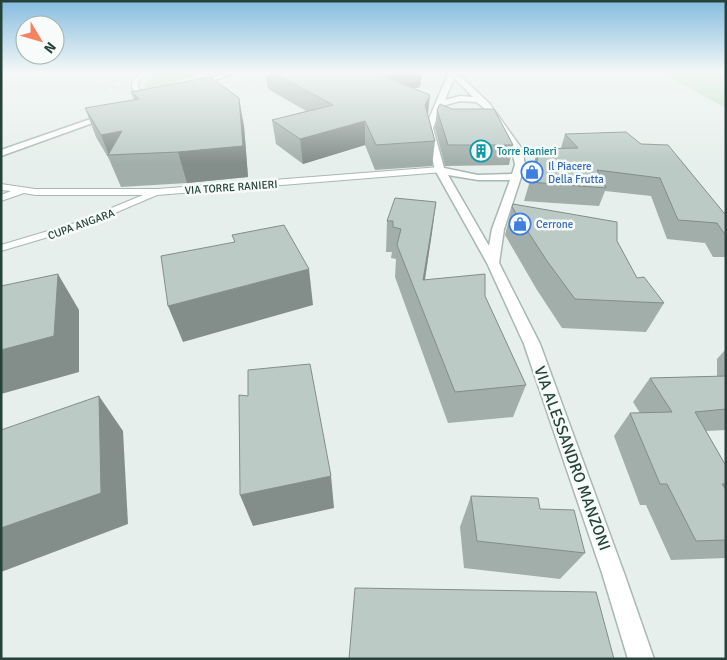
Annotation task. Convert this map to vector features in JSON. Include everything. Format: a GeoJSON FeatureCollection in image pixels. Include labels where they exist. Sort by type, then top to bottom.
{"type":"FeatureCollection","features":[{"type":"Feature","properties":{"kind":"street"},"geometry":{"type":"LineString","coordinates":[[139,105],[146,103]]}},
{"type":"Feature","properties":{"kind":"street"},"geometry":{"type":"LineString","coordinates":[[438,105],[443,103]]}},
{"type":"Feature","properties":{"kind":"street","name":"VIA ALESSANDRO MANZONI"},"geometry":{"type":"LineString","coordinates":[[484,103],[508,133],[517,149],[520,165],[498,229],[493,263]]}},
{"type":"Feature","properties":{"kind":"street","name":"VIA ALESSANDRO MANZONI"},"geometry":{"type":"LineString","coordinates":[[438,105],[429,128],[440,170],[493,263],[532,344],[613,573],[641,659]]}},
{"type":"Feature","properties":{"kind":"street"},"geometry":{"type":"LineString","coordinates":[[1,153],[112,114]]}},
{"type":"Feature","properties":{"kind":"street"},"geometry":{"type":"LineString","coordinates":[[440,170],[472,177],[506,178],[516,176]]}},
{"type":"Feature","properties":{"kind":"lane","name":"VIA TORRE RANIERI"},"geometry":{"type":"LineString","coordinates":[[1,187],[21,191],[158,192],[440,170]]}},
{"type":"Feature","properties":{"kind":"lane","name":"VIA TORRE RANIERI"},"geometry":{"type":"LineString","coordinates":[[1,198],[21,191]]}},
{"type":"Feature","properties":{"kind":"lane","name":"CUPA ANGARA"},"geometry":{"type":"LineString","coordinates":[[1,248],[28,242],[78,226],[158,192]]}},
{"type":"Feature","properties":{"kind":"green space"},"geometry":{"type":"Polygon","coordinates":[[[716,103],[726,103],[726,108],[716,103]]]}},
{"type":"Feature","properties":{"kind":"building"},"geometry":{"type":"Polygon","coordinates":[[[116,103],[239,103],[243,146],[178,152],[108,155],[122,131],[101,135],[85,108],[116,103]]]}},
{"type":"Feature","properties":{"kind":"building"},"geometry":{"type":"Polygon","coordinates":[[[329,103],[426,103],[425,105],[435,141],[376,145],[365,121],[300,139],[272,120],[333,105],[329,103]]]}},
{"type":"Feature","properties":{"kind":"building"},"geometry":{"type":"Polygon","coordinates":[[[440,104],[452,109],[494,109],[513,145],[448,145],[437,110],[440,104]]]}},
{"type":"Feature","properties":{"kind":"building"},"geometry":{"type":"Polygon","coordinates":[[[626,132],[641,144],[668,145],[726,214],[726,236],[717,223],[678,220],[660,178],[597,170],[606,188],[529,182],[537,162],[538,149],[578,148],[565,134],[626,132]]]}},
{"type":"Feature","properties":{"kind":"building"},"geometry":{"type":"Polygon","coordinates":[[[395,198],[436,202],[423,280],[485,274],[485,296],[526,385],[455,392],[397,245],[401,229],[393,227],[393,221],[387,221],[395,198]]]}},
{"type":"Feature","properties":{"kind":"building"},"geometry":{"type":"Polygon","coordinates":[[[513,204],[617,222],[617,241],[637,278],[644,277],[664,303],[575,299],[547,261],[512,207],[513,204]]]}},
{"type":"Feature","properties":{"kind":"building"},"geometry":{"type":"Polygon","coordinates":[[[284,225],[309,269],[168,306],[161,256],[235,242],[232,235],[284,225]]]}},
{"type":"Feature","properties":{"kind":"building"},"geometry":{"type":"Polygon","coordinates":[[[58,274],[54,336],[1,350],[1,286],[58,274]]]}},
{"type":"Feature","properties":{"kind":"building"},"geometry":{"type":"Polygon","coordinates":[[[310,364],[331,476],[240,495],[239,395],[248,396],[248,370],[310,364]]]}},
{"type":"Feature","properties":{"kind":"building"},"geometry":{"type":"Polygon","coordinates":[[[726,376],[726,409],[695,412],[726,466],[726,484],[722,484],[726,490],[726,540],[696,541],[667,484],[660,484],[630,413],[672,412],[650,378],[726,376]]]}},
{"type":"Feature","properties":{"kind":"building"},"geometry":{"type":"Polygon","coordinates":[[[99,396],[101,493],[1,528],[1,430],[99,396]]]}},
{"type":"Feature","properties":{"kind":"building"},"geometry":{"type":"Polygon","coordinates":[[[471,496],[538,498],[540,509],[574,510],[585,553],[477,541],[471,496]]]}},
{"type":"Feature","properties":{"kind":"building"},"geometry":{"type":"Polygon","coordinates":[[[355,588],[596,592],[614,659],[349,659],[355,588]]]}},
{"type":"Feature","properties":{"kind":"place","name":"Torre Ranieri"},"geometry":{"type":"Point","coordinates":[481,151]}},
{"type":"Feature","properties":{"kind":"place","name":"Il Piacere Della Frutta"},"geometry":{"type":"Point","coordinates":[532,172]}},
{"type":"Feature","properties":{"kind":"place","name":"Cerrone"},"geometry":{"type":"Point","coordinates":[520,224]}}]}
